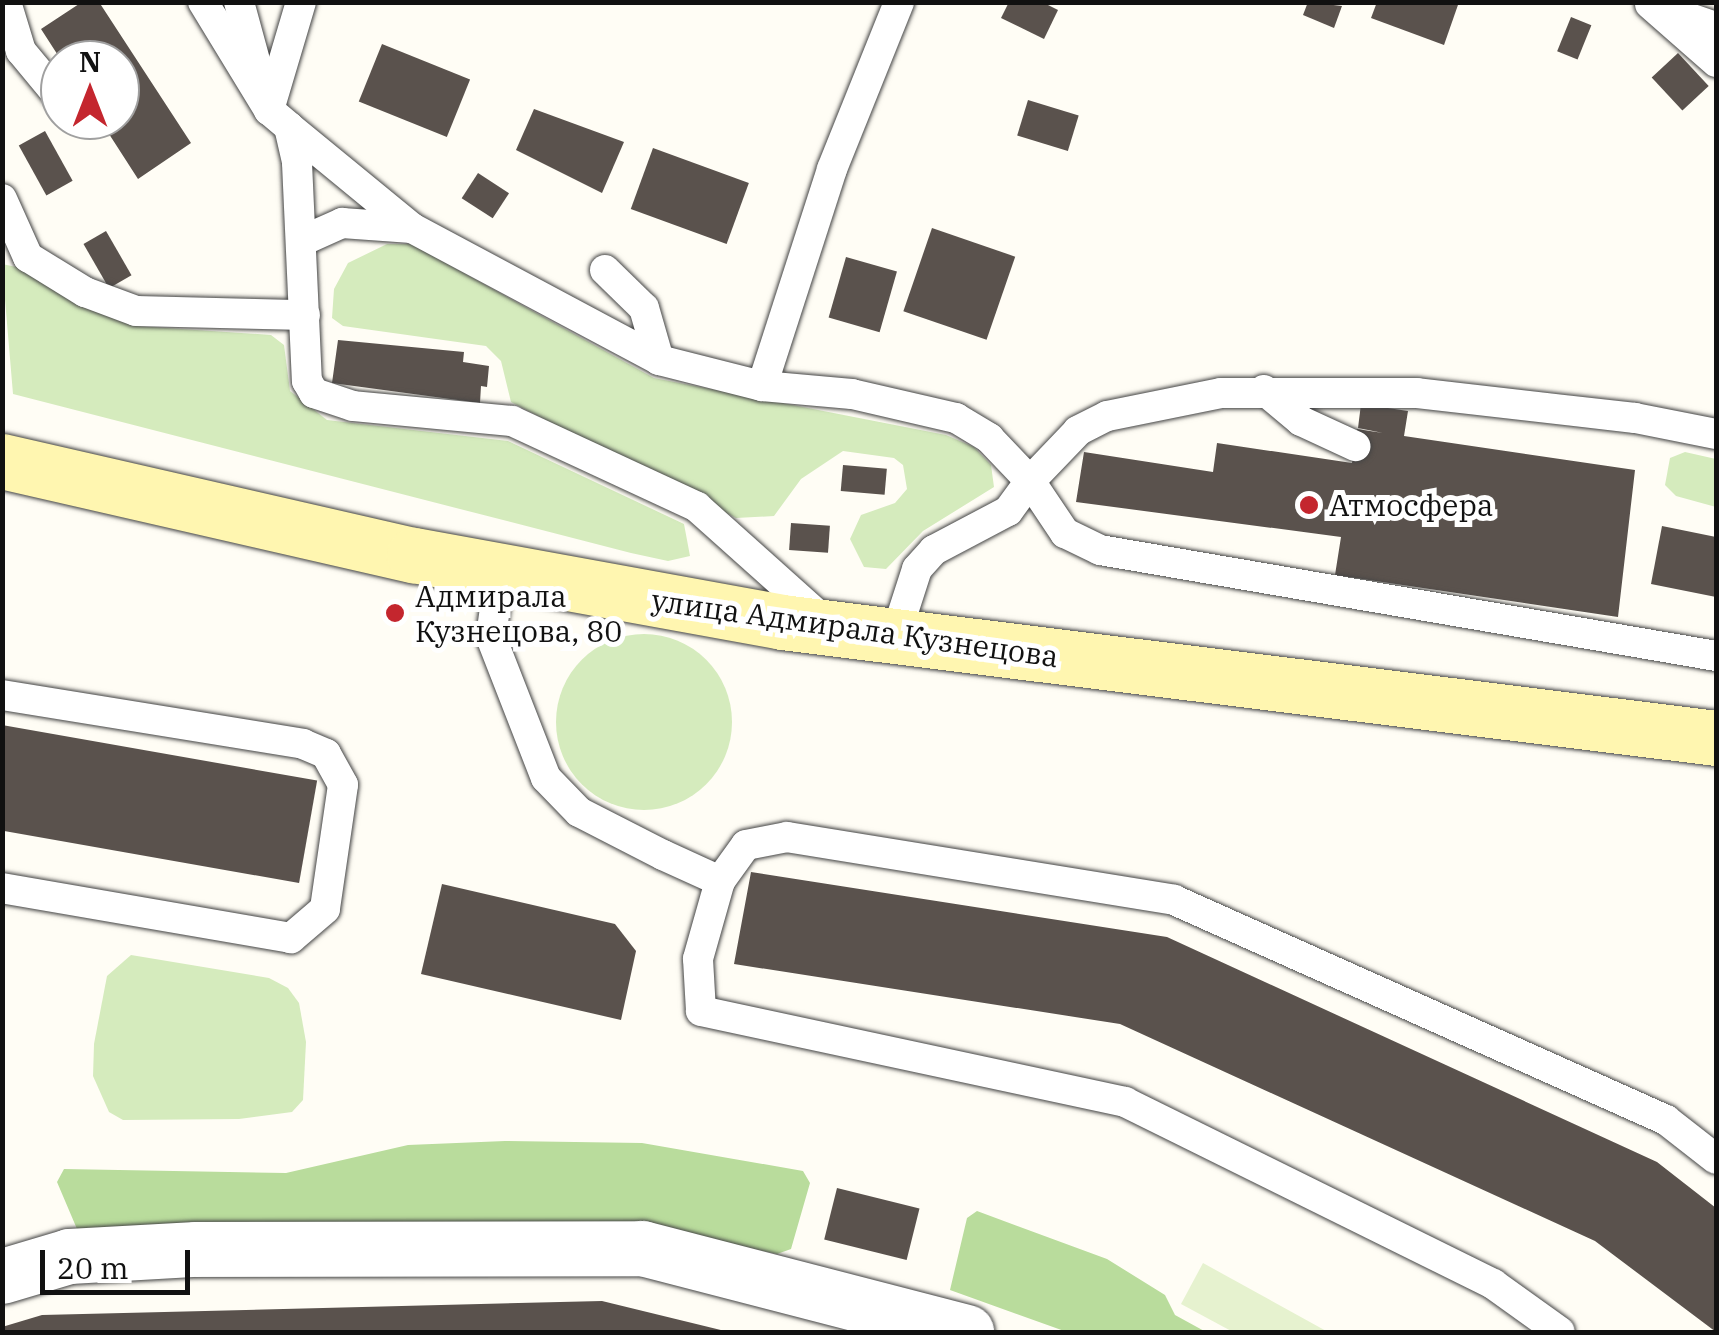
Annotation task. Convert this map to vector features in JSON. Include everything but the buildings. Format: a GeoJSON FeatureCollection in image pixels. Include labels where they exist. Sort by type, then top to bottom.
{"type":"FeatureCollection","features":[{"type":"Feature","properties":{"kind":"main road","name":"улица Адмирала Кузнецова"},"geometry":{"type":"LineString","coordinates":[[2,461],[500,572],[833,629],[1716,738]]}},
{"type":"Feature","properties":{"kind":"street"},"geometry":{"type":"LineString","coordinates":[[2,1276],[69,1256],[178,1250],[343,1244],[642,1248],[966,1332]]}},
{"type":"Feature","properties":{"kind":"lane"},"geometry":{"type":"LineString","coordinates":[[6,2],[21,51],[40,74]]}},
{"type":"Feature","properties":{"kind":"lane"},"geometry":{"type":"LineString","coordinates":[[202,2],[279,118],[412,228],[660,360],[762,386],[852,394],[956,418],[1010,452],[1066,533],[1100,550],[1716,656]]}},
{"type":"Feature","properties":{"kind":"lane"},"geometry":{"type":"LineString","coordinates":[[238,2],[279,118],[304,240],[307,381],[314,393],[352,406],[512,421],[697,507],[833,629]]}},
{"type":"Feature","properties":{"kind":"lane"},"geometry":{"type":"LineString","coordinates":[[279,118],[301,2]]}},
{"type":"Feature","properties":{"kind":"lane"},"geometry":{"type":"LineString","coordinates":[[762,386],[832,169],[899,2]]}},
{"type":"Feature","properties":{"kind":"lane"},"geometry":{"type":"LineString","coordinates":[[1647,4],[1716,27]]}},
{"type":"Feature","properties":{"kind":"lane"},"geometry":{"type":"LineString","coordinates":[[1647,4],[1716,62]]}},
{"type":"Feature","properties":{"kind":"lane"},"geometry":{"type":"LineString","coordinates":[[2,199],[28,257],[84,292],[136,310],[304,315]]}},
{"type":"Feature","properties":{"kind":"lane"},"geometry":{"type":"LineString","coordinates":[[304,240],[342,223],[412,228]]}},
{"type":"Feature","properties":{"kind":"lane"},"geometry":{"type":"LineString","coordinates":[[606,270],[644,308],[660,360]]}},
{"type":"Feature","properties":{"kind":"lane"},"geometry":{"type":"LineString","coordinates":[[1264,390],[1301,421],[1355,446]]}},
{"type":"Feature","properties":{"kind":"lane"},"geometry":{"type":"LineString","coordinates":[[895,638],[916,570],[934,550],[1008,510],[1078,431],[1107,416],[1152,402],[1264,390],[1417,393],[1635,418],[1716,434]]}},
{"type":"Feature","properties":{"kind":"lane"},"geometry":{"type":"LineString","coordinates":[[500,572],[490,637],[546,778],[592,820],[720,882]]}},
{"type":"Feature","properties":{"kind":"lane"},"geometry":{"type":"LineString","coordinates":[[2,695],[303,744],[326,754],[344,785],[324,909],[290,938],[2,888]]}},
{"type":"Feature","properties":{"kind":"lane"},"geometry":{"type":"LineString","coordinates":[[1560,1332],[1493,1284],[1125,1102],[701,1011],[698,958],[720,882],[746,845],[787,838],[1174,900],[1666,1120],[1716,1159]]}},
{"type":"Feature","properties":{"kind":"green space"},"geometry":{"type":"Polygon","coordinates":[[[387,244],[411,244],[654,378],[946,435],[974,447],[991,465],[994,487],[923,531],[886,569],[864,567],[850,539],[861,515],[895,503],[907,489],[903,465],[894,458],[843,451],[801,479],[774,516],[736,518],[511,402],[501,361],[486,346],[343,326],[332,318],[334,289],[348,263],[387,244]]]}},
{"type":"Feature","properties":{"kind":"green space"},"geometry":{"type":"Polygon","coordinates":[[[2,264],[21,268],[79,306],[137,326],[271,335],[284,345],[290,391],[327,420],[508,441],[684,524],[690,556],[668,561],[631,553],[13,394],[2,264]]]}},
{"type":"Feature","properties":{"kind":"green space"},"geometry":{"type":"Polygon","coordinates":[[[1685,452],[1716,459],[1716,507],[1676,496],[1665,485],[1670,458],[1685,452]]]}},
{"type":"Feature","properties":{"kind":"green space"},"geometry":{"type":"Polygon","coordinates":[[[644,634],[678,641],[706,660],[725,688],[732,722],[725,756],[706,784],[678,803],[644,810],[610,803],[582,784],[563,756],[556,722],[563,688],[582,660],[610,641],[644,634]]]}},
{"type":"Feature","properties":{"kind":"green space"},"geometry":{"type":"Polygon","coordinates":[[[131,955],[269,978],[288,988],[299,1003],[306,1042],[303,1100],[292,1112],[239,1119],[123,1120],[109,1112],[93,1076],[94,1044],[107,976],[131,955]]]}},
{"type":"Feature","properties":{"kind":"green space"},"geometry":{"type":"Polygon","coordinates":[[[505,1141],[642,1143],[803,1171],[810,1183],[791,1249],[777,1254],[636,1223],[77,1229],[57,1182],[64,1169],[286,1173],[408,1145],[505,1141]]]}},
{"type":"Feature","properties":{"kind":"green space"},"geometry":{"type":"Polygon","coordinates":[[[977,1211],[1107,1259],[1165,1295],[1175,1315],[1206,1332],[1067,1332],[950,1290],[967,1218],[977,1211]]]}},
{"type":"Feature","properties":{"kind":"green space"},"geometry":{"type":"Polygon","coordinates":[[[1203,1263],[1328,1332],[1233,1332],[1181,1304],[1203,1263]]]}},
{"type":"Feature","properties":{"kind":"place","name":"Атмосфера"},"geometry":{"type":"Point","coordinates":[1309,505]}},
{"type":"Feature","properties":{"kind":"place","name":"Адмирала Кузнецова, 80"},"geometry":{"type":"Point","coordinates":[395,613]}}]}
